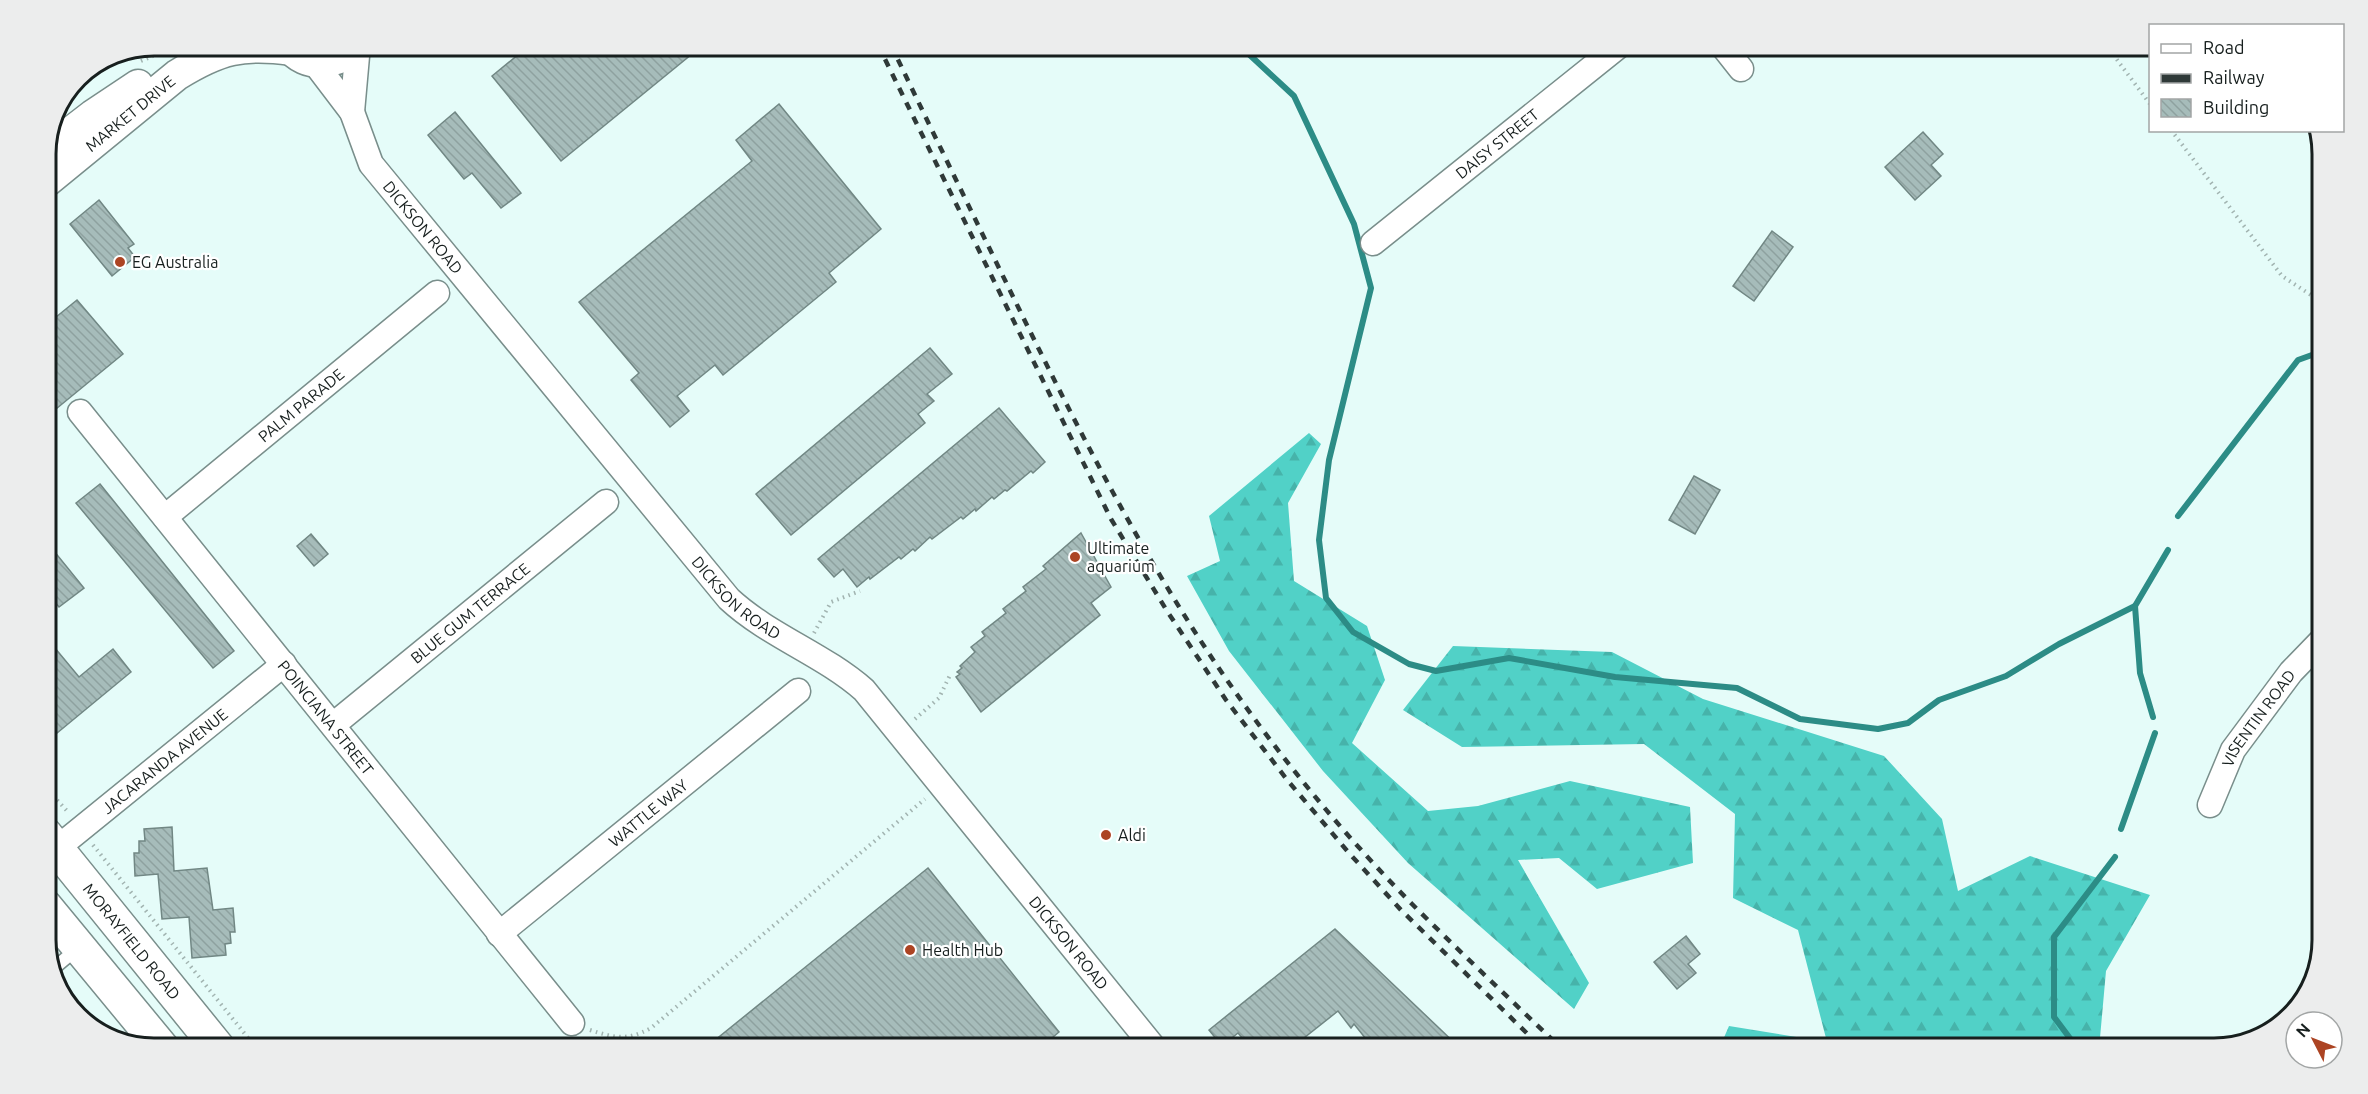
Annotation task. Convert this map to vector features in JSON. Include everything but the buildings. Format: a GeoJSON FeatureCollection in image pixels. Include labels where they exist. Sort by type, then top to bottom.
{"type":"FeatureCollection","features":[{"type":"Feature","properties":{"kind":"main road","name":"MORAYFIELD ROAD"},"geometry":{"type":"LineString","coordinates":[[57,843],[210,1038]]}},
{"type":"Feature","properties":{"kind":"main road"},"geometry":{"type":"LineString","coordinates":[[56,919],[153,1038]]}},
{"type":"Feature","properties":{"kind":"street","name":"MARKET DRIVE"},"geometry":{"type":"LineString","coordinates":[[56,144],[116,99],[185,56]]}},
{"type":"Feature","properties":{"kind":"street","name":"MARKET DRIVE"},"geometry":{"type":"LineString","coordinates":[[56,174],[177,75],[196,63],[216,56]]}},
{"type":"Feature","properties":{"kind":"street","name":"DICKSON ROAD"},"geometry":{"type":"LineString","coordinates":[[301,56],[352,112],[371,164],[729,599],[745,614],[846,674],[864,690],[1146,1038]]}},
{"type":"Feature","properties":{"kind":"street","name":"MARKET DRIVE"},"geometry":{"type":"LineString","coordinates":[[311,56],[331,62],[346,56]]}},
{"type":"Feature","properties":{"kind":"street","name":"DICKSON ROAD"},"geometry":{"type":"LineString","coordinates":[[352,112],[357,56]]}},
{"type":"Feature","properties":{"kind":"street","name":"DAISY STREET"},"geometry":{"type":"LineString","coordinates":[[1373,243],[1606,56]]}},
{"type":"Feature","properties":{"kind":"street"},"geometry":{"type":"LineString","coordinates":[[1731,56],[1741,69]]}},
{"type":"Feature","properties":{"kind":"street","name":"PALM PARADE"},"geometry":{"type":"LineString","coordinates":[[165,517],[437,293]]}},
{"type":"Feature","properties":{"kind":"street","name":"POINCIANA STREET"},"geometry":{"type":"LineString","coordinates":[[80,411],[572,1023]]}},
{"type":"Feature","properties":{"kind":"street","name":"BLUE GUM TERRACE"},"geometry":{"type":"LineString","coordinates":[[333,725],[606,502]]}},
{"type":"Feature","properties":{"kind":"street","name":"VISENTIN ROAD"},"geometry":{"type":"LineString","coordinates":[[2210,805],[2233,750],[2290,672],[2312,650]]}},
{"type":"Feature","properties":{"kind":"street","name":"JACARANDA AVENUE"},"geometry":{"type":"LineString","coordinates":[[57,843],[284,664]]}},
{"type":"Feature","properties":{"kind":"street","name":"WATTLE WAY"},"geometry":{"type":"LineString","coordinates":[[499,934],[798,691]]}},
{"type":"Feature","properties":{"kind":"lane"},"geometry":{"type":"LineString","coordinates":[[59,964],[79,947]]}},
{"type":"Feature","properties":{"kind":"path"},"geometry":{"type":"LineString","coordinates":[[2114,56],[2149,101]]}},
{"type":"Feature","properties":{"kind":"path"},"geometry":{"type":"LineString","coordinates":[[2173,132],[2282,276],[2312,296]]}},
{"type":"Feature","properties":{"kind":"path"},"geometry":{"type":"LineString","coordinates":[[813,633],[831,602],[860,591]]}},
{"type":"Feature","properties":{"kind":"path"},"geometry":{"type":"LineString","coordinates":[[912,722],[939,698],[951,673]]}},
{"type":"Feature","properties":{"kind":"path"},"geometry":{"type":"LineString","coordinates":[[572,1023],[613,1038],[635,1036],[651,1028],[924,798],[932,804]]}},
{"type":"Feature","properties":{"kind":"path"},"geometry":{"type":"LineString","coordinates":[[57,843],[246,1038]]}},
{"type":"Feature","properties":{"kind":"green space"},"geometry":{"type":"Polygon","coordinates":[[[1309,433],[1321,444],[1288,503],[1294,581],[1367,626],[1385,680],[1352,743],[1428,811],[1478,806],[1570,781],[1690,807],[1693,863],[1597,889],[1559,858],[1518,860],[1589,983],[1574,1009],[1408,863],[1323,771],[1229,651],[1187,576],[1220,561],[1209,516],[1309,433]]]}},
{"type":"Feature","properties":{"kind":"green space"},"geometry":{"type":"Polygon","coordinates":[[[1453,646],[1612,652],[1703,699],[1884,756],[1942,819],[1958,891],[2030,856],[2150,895],[2106,971],[2100,1038],[1826,1038],[1798,930],[1733,898],[1735,814],[1644,744],[1462,747],[1403,710],[1453,646]]]}},
{"type":"Feature","properties":{"kind":"green space"},"geometry":{"type":"Polygon","coordinates":[[[1729,1026],[1802,1038],[1724,1038],[1729,1026]]]}},
{"type":"Feature","properties":{"kind":"waterway"},"geometry":{"type":"LineString","coordinates":[[1251,56],[1294,96],[1354,224],[1371,288],[1329,460],[1319,540],[1326,598],[1353,632],[1409,664],[1436,671],[1509,658],[1615,677],[1737,688],[1800,719],[1878,729],[1908,723],[1939,700],[2006,676],[2059,644],[2135,606],[2168,550]]}},
{"type":"Feature","properties":{"kind":"waterway"},"geometry":{"type":"LineString","coordinates":[[2178,516],[2298,360],[2312,355]]}},
{"type":"Feature","properties":{"kind":"waterway"},"geometry":{"type":"LineString","coordinates":[[2135,606],[2140,673],[2153,717]]}},
{"type":"Feature","properties":{"kind":"waterway"},"geometry":{"type":"LineString","coordinates":[[2121,829],[2155,733]]}},
{"type":"Feature","properties":{"kind":"waterway"},"geometry":{"type":"LineString","coordinates":[[2070,1038],[2054,1017],[2054,937],[2115,857]]}},
{"type":"Feature","properties":{"kind":"railway"},"geometry":{"type":"LineString","coordinates":[[883,56],[1111,519],[1167,611],[1226,700],[1288,781],[1349,853],[1401,910],[1532,1038]]}},
{"type":"Feature","properties":{"kind":"railway"},"geometry":{"type":"LineString","coordinates":[[896,56],[1022,315],[1096,460],[1148,555],[1205,648],[1276,748],[1365,854],[1430,922],[1551,1038]]}},
{"type":"Feature","properties":{"kind":"place","name":"EG Australia"},"geometry":{"type":"Point","coordinates":[120,262]}},
{"type":"Feature","properties":{"kind":"place","name":"Ultimate aquarium"},"geometry":{"type":"Point","coordinates":[1075,557]}},
{"type":"Feature","properties":{"kind":"place","name":"Aldi"},"geometry":{"type":"Point","coordinates":[1106,835]}},
{"type":"Feature","properties":{"kind":"place","name":"Health Hub"},"geometry":{"type":"Point","coordinates":[910,950]}}]}
